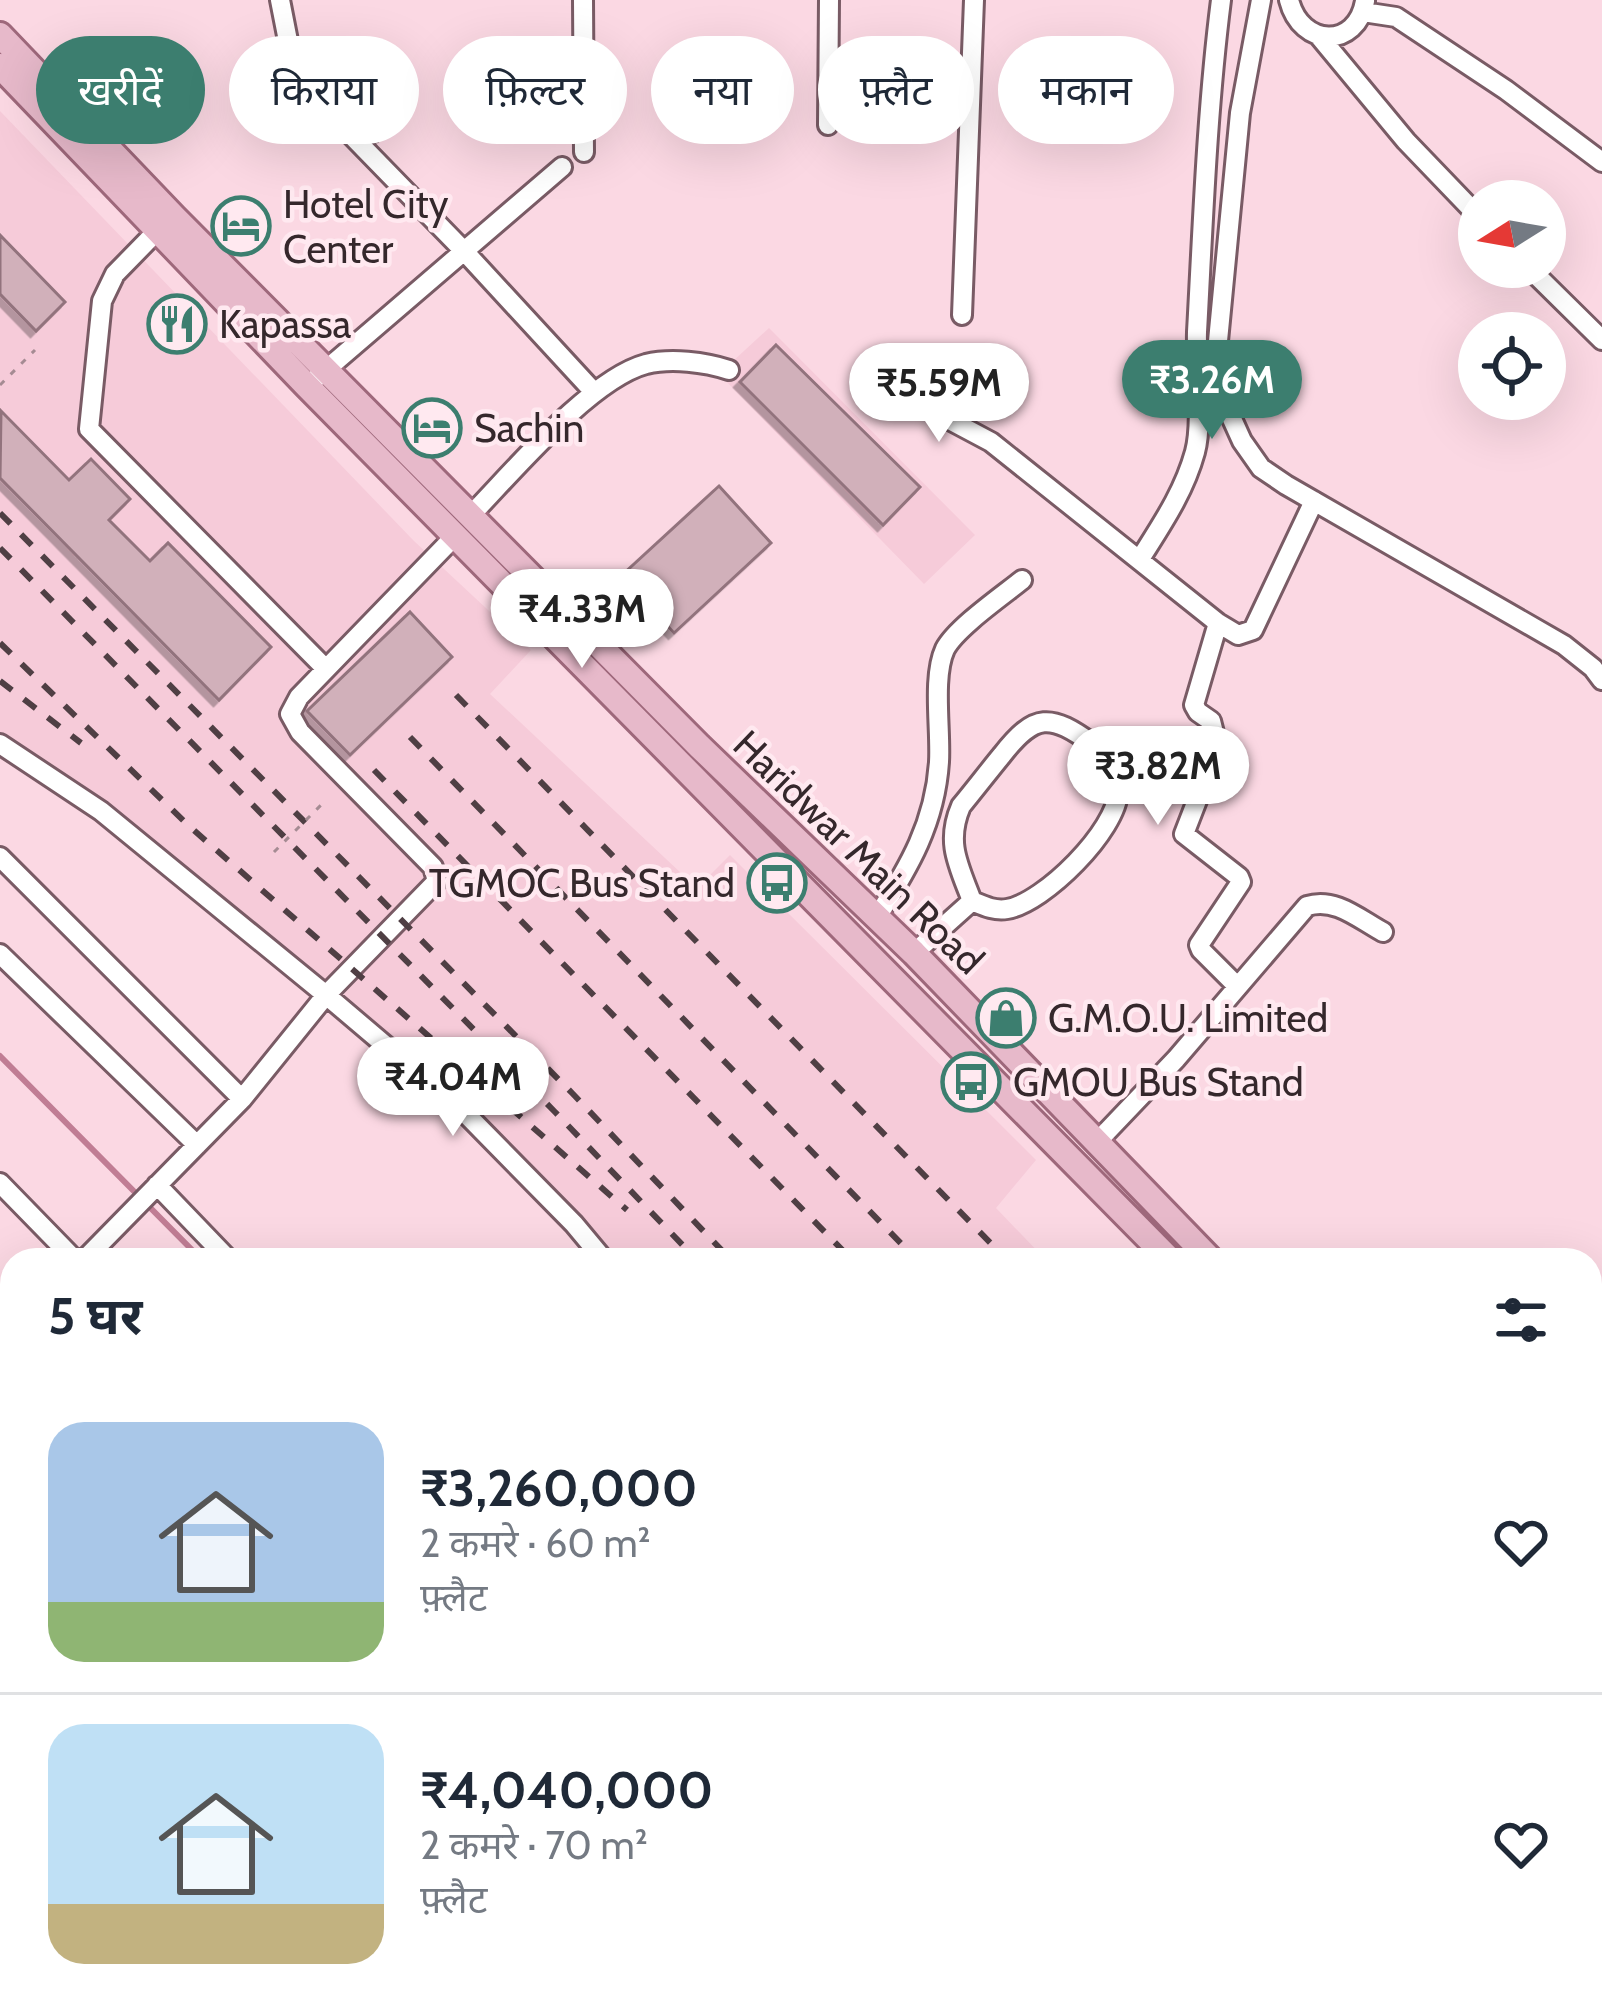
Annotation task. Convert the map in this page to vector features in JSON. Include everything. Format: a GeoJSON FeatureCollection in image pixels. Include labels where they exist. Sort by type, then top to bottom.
{"type":"FeatureCollection","features":[{"type":"Feature","properties":{"kind":"main road","name":"Haridwar Main Road"},"geometry":{"type":"LineString","coordinates":[[0,35],[316,378],[1158,1248]]}},
{"type":"Feature","properties":{"kind":"main road","name":"Haridwar Main Road"},"geometry":{"type":"LineString","coordinates":[[0,65],[157,231],[316,378]]}},
{"type":"Feature","properties":{"kind":"main road","name":"Haridwar Main Road"},"geometry":{"type":"LineString","coordinates":[[527,592],[699,746],[914,953],[1199,1248]]}},
{"type":"Feature","properties":{"kind":"main road"},"geometry":{"type":"LineString","coordinates":[[1140,1229],[1160,1208]]}},
{"type":"Feature","properties":{"kind":"street"},"geometry":{"type":"LineString","coordinates":[[280,0],[290,51],[315,98],[593,391]]}},
{"type":"Feature","properties":{"kind":"street"},"geometry":{"type":"LineString","coordinates":[[583,0],[584,152]]}},
{"type":"Feature","properties":{"kind":"street"},"geometry":{"type":"LineString","coordinates":[[829,0],[829,36]]}},
{"type":"Feature","properties":{"kind":"street"},"geometry":{"type":"LineString","coordinates":[[962,314],[974,0]]}},
{"type":"Feature","properties":{"kind":"street"},"geometry":{"type":"LineString","coordinates":[[1197,446],[1196,350],[1221,0]]}},
{"type":"Feature","properties":{"kind":"street"},"geometry":{"type":"LineString","coordinates":[[1261,0],[1240,113],[1218,341],[1228,410],[1242,441],[1261,468],[1564,645],[1602,680]]}},
{"type":"Feature","properties":{"kind":"street"},"geometry":{"type":"LineString","coordinates":[[1287,0],[1304,29],[1318,36],[1458,195]]}},
{"type":"Feature","properties":{"kind":"street"},"geometry":{"type":"LineString","coordinates":[[1318,36],[1337,36],[1353,27],[1364,6],[1396,17],[1602,162]]}},
{"type":"Feature","properties":{"kind":"street"},"geometry":{"type":"LineString","coordinates":[[316,378],[562,167]]}},
{"type":"Feature","properties":{"kind":"street"},"geometry":{"type":"LineString","coordinates":[[157,231],[115,274],[102,301],[89,429],[326,669]]}},
{"type":"Feature","properties":{"kind":"street"},"geometry":{"type":"LineString","coordinates":[[1549,288],[1602,340]]}},
{"type":"Feature","properties":{"kind":"street"},"geometry":{"type":"LineString","coordinates":[[96,1248],[242,1099],[326,995],[437,881],[433,867],[300,732],[290,714],[299,697],[593,391],[644,364],[711,364],[729,370]]}},
{"type":"Feature","properties":{"kind":"street"},"geometry":{"type":"LineString","coordinates":[[912,400],[991,442],[1238,635],[1253,630],[1314,501]]}},
{"type":"Feature","properties":{"kind":"street"},"geometry":{"type":"LineString","coordinates":[[1141,559],[1173,508],[1197,446],[1228,410]]}},
{"type":"Feature","properties":{"kind":"street"},"geometry":{"type":"LineString","coordinates":[[877,917],[911,864],[935,798],[944,651],[955,636],[1022,580]]}},
{"type":"Feature","properties":{"kind":"street"},"geometry":{"type":"LineString","coordinates":[[1218,623],[1194,705],[1211,721],[1214,733],[1198,776],[1202,790],[1184,834],[1241,882],[1199,945],[1237,986]]}},
{"type":"Feature","properties":{"kind":"street"},"geometry":{"type":"LineString","coordinates":[[1038,722],[1076,732],[1108,757],[1116,775],[1118,792],[1106,829],[1046,892],[1028,902],[992,909],[972,901],[952,838],[961,806],[1022,729],[1038,722]]}},
{"type":"Feature","properties":{"kind":"street"},"geometry":{"type":"LineString","coordinates":[[0,744],[101,811],[326,995],[465,1113],[594,1248]]}},
{"type":"Feature","properties":{"kind":"street"},"geometry":{"type":"LineString","coordinates":[[0,856],[242,1099]]}},
{"type":"Feature","properties":{"kind":"street"},"geometry":{"type":"LineString","coordinates":[[914,953],[972,901]]}},
{"type":"Feature","properties":{"kind":"street"},"geometry":{"type":"LineString","coordinates":[[1096,1143],[1176,1059],[1307,906],[1332,904],[1383,932]]}},
{"type":"Feature","properties":{"kind":"street"},"geometry":{"type":"LineString","coordinates":[[0,954],[197,1145]]}},
{"type":"Feature","properties":{"kind":"street"},"geometry":{"type":"LineString","coordinates":[[0,1183],[63,1248]]}},
{"type":"Feature","properties":{"kind":"street"},"geometry":{"type":"LineString","coordinates":[[148,1195],[214,1248]]}},
{"type":"Feature","properties":{"kind":"path"},"geometry":{"type":"LineString","coordinates":[[0,385],[35,350]]}},
{"type":"Feature","properties":{"kind":"path"},"geometry":{"type":"LineString","coordinates":[[274,852],[322,803]]}},
{"type":"Feature","properties":{"kind":"shaded area"},"geometry":{"type":"Polygon","coordinates":[[[0,111],[414,541],[531,650],[490,694],[697,888],[730,855],[1036,1160],[996,1208],[1034,1248],[602,1248],[496,1129],[89,795],[0,732],[0,111]]]}},
{"type":"Feature","properties":{"kind":"shaded area"},"geometry":{"type":"Polygon","coordinates":[[[769,328],[975,535],[924,584],[719,374],[769,328]]]}},
{"type":"Feature","properties":{"kind":"building"},"geometry":{"type":"Polygon","coordinates":[[[0,235],[65,302],[36,331],[0,294],[0,235]]]}},
{"type":"Feature","properties":{"kind":"building"},"geometry":{"type":"Polygon","coordinates":[[[776,345],[920,487],[883,525],[740,382],[776,345]]]}},
{"type":"Feature","properties":{"kind":"building"},"geometry":{"type":"Polygon","coordinates":[[[1,411],[69,480],[91,459],[130,499],[109,520],[150,561],[168,543],[271,647],[219,700],[0,478],[1,411]]]}},
{"type":"Feature","properties":{"kind":"building"},"geometry":{"type":"Polygon","coordinates":[[[719,486],[771,543],[674,633],[621,576],[719,486]]]}},
{"type":"Feature","properties":{"kind":"building"},"geometry":{"type":"Polygon","coordinates":[[[410,612],[452,657],[350,755],[307,711],[410,612]]]}},
{"type":"Feature","properties":{"kind":"waterway"},"geometry":{"type":"LineString","coordinates":[[0,1056],[190,1248]]}},
{"type":"Feature","properties":{"kind":"railway"},"geometry":{"type":"LineString","coordinates":[[0,513],[720,1248]]}},
{"type":"Feature","properties":{"kind":"railway"},"geometry":{"type":"LineString","coordinates":[[0,548],[685,1248]]}},
{"type":"Feature","properties":{"kind":"railway"},"geometry":{"type":"LineString","coordinates":[[0,643],[189,826],[627,1210]]}},
{"type":"Feature","properties":{"kind":"railway"},"geometry":{"type":"LineString","coordinates":[[0,681],[81,743]]}},
{"type":"Feature","properties":{"kind":"railway"},"geometry":{"type":"LineString","coordinates":[[456,695],[995,1248]]}},
{"type":"Feature","properties":{"kind":"railway"},"geometry":{"type":"LineString","coordinates":[[410,737],[905,1248]]}},
{"type":"Feature","properties":{"kind":"railway"},"geometry":{"type":"LineString","coordinates":[[374,770],[840,1248]]}},
{"type":"Feature","properties":{"kind":"place","name":"Hotel City Center"},"geometry":{"type":"Point","coordinates":[241,226]}},
{"type":"Feature","properties":{"kind":"place","name":"Kapassa"},"geometry":{"type":"Point","coordinates":[177,324]}},
{"type":"Feature","properties":{"kind":"place","name":"Sachin"},"geometry":{"type":"Point","coordinates":[432,428]}},
{"type":"Feature","properties":{"kind":"place","name":"TGMOC Bus Stand"},"geometry":{"type":"Point","coordinates":[777,883]}},
{"type":"Feature","properties":{"kind":"place","name":"G.M.O.U. Limited"},"geometry":{"type":"Point","coordinates":[1006,1018]}},
{"type":"Feature","properties":{"kind":"place","name":"GMOU Bus Stand"},"geometry":{"type":"Point","coordinates":[971,1082]}}]}
